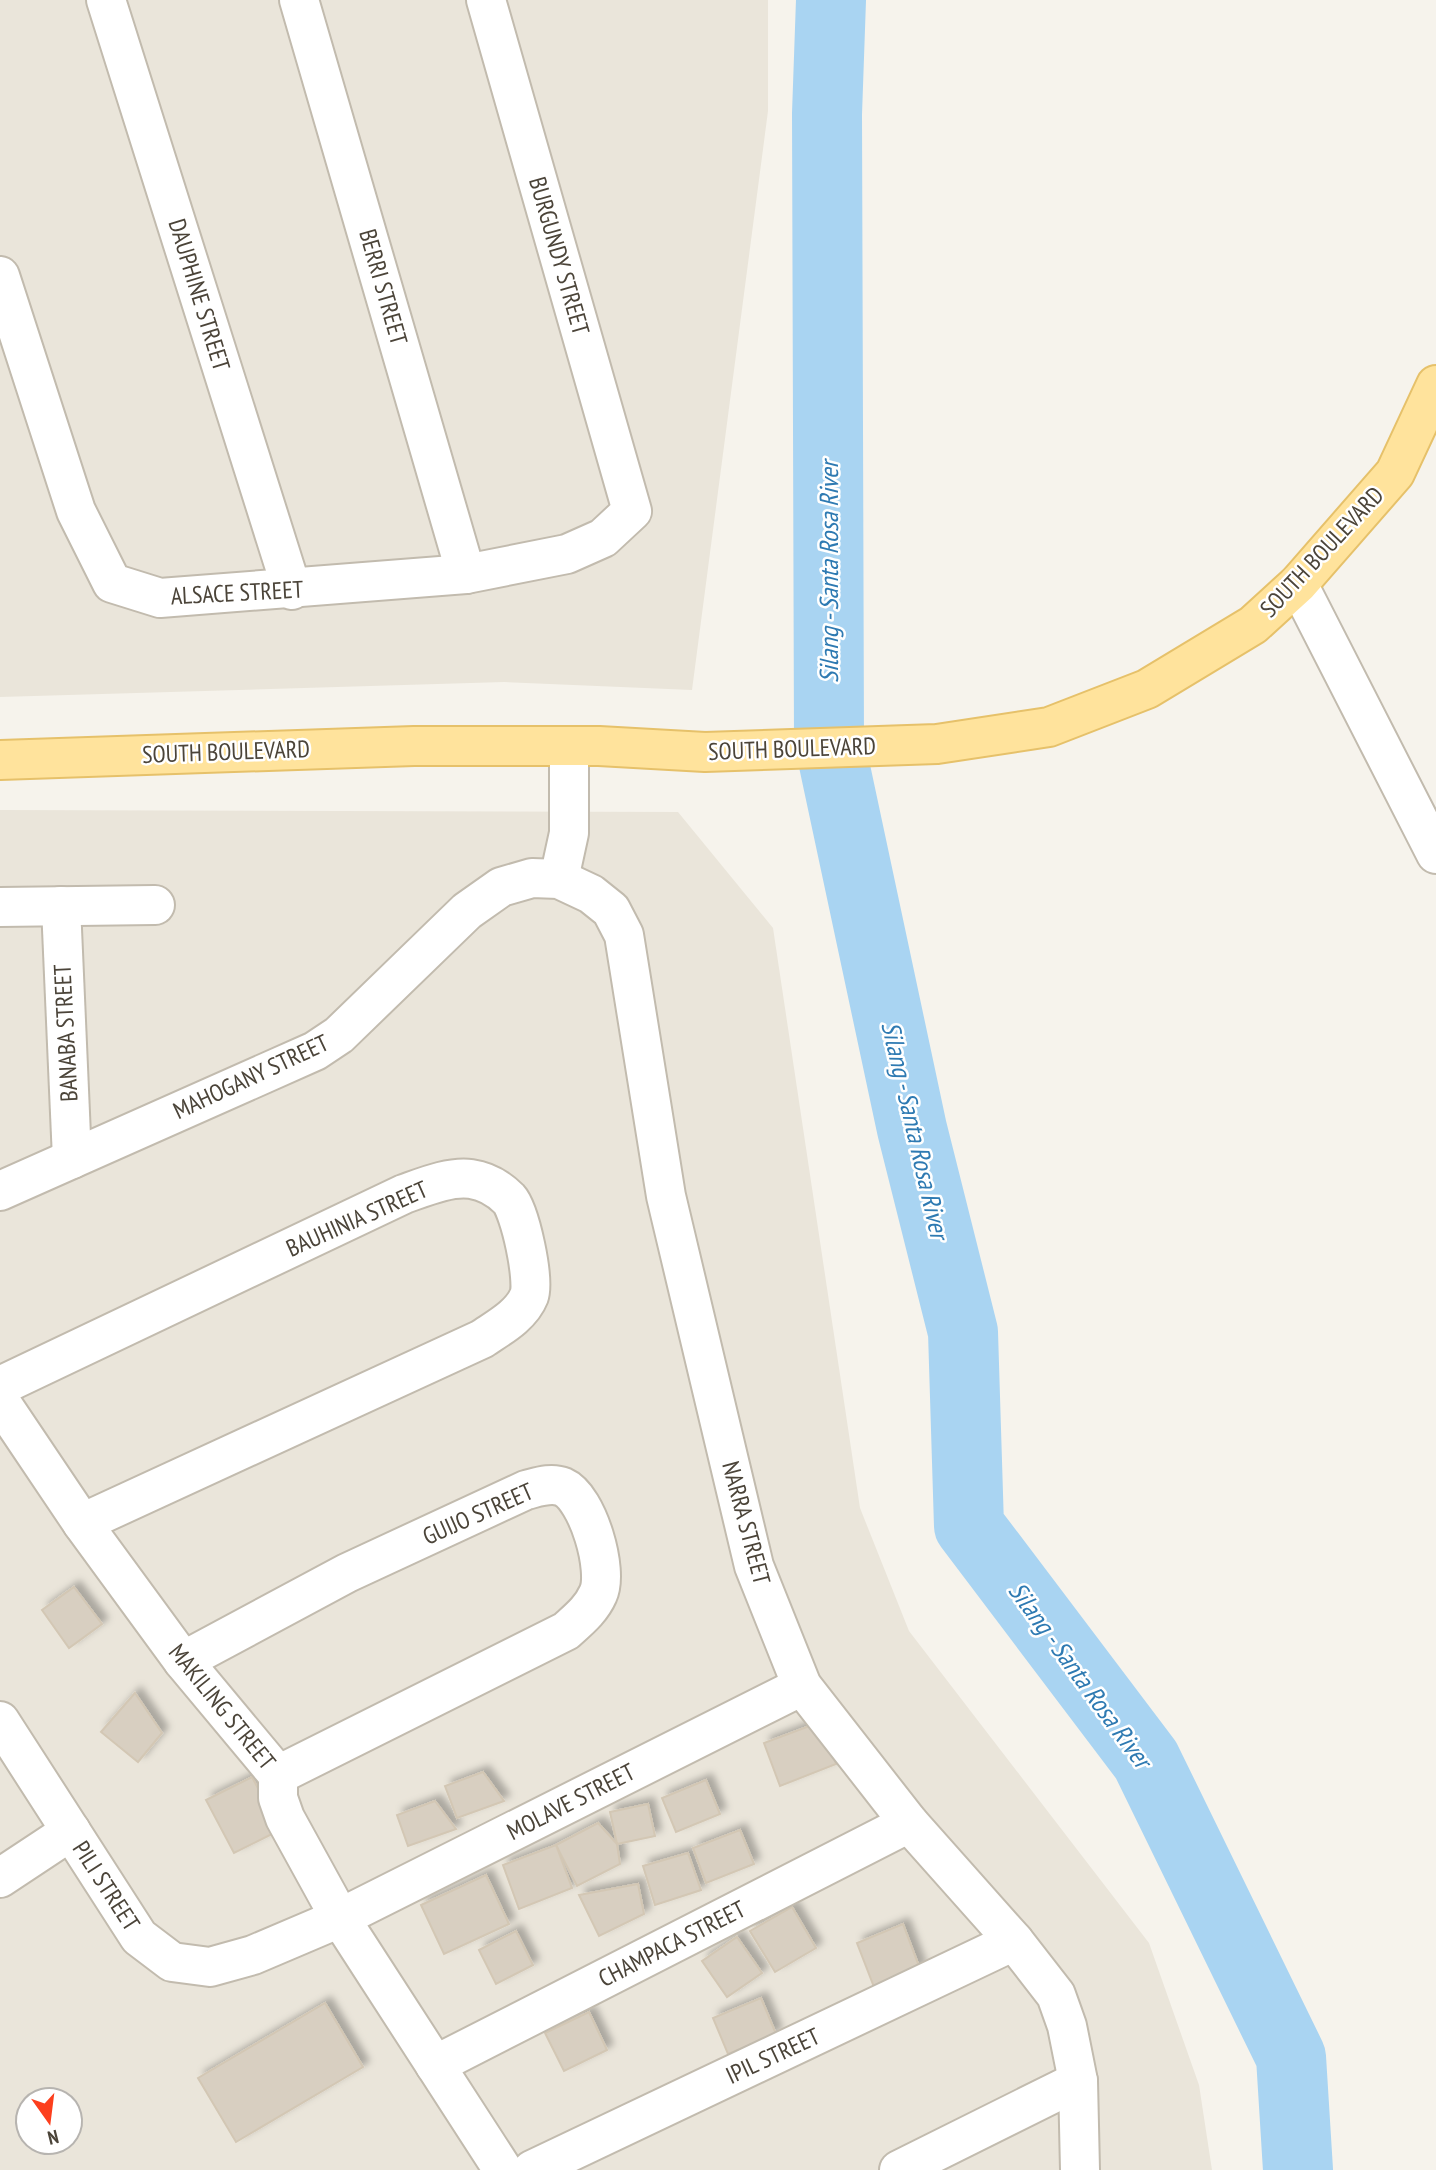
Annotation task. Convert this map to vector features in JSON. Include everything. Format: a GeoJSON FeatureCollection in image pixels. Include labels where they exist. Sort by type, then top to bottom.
{"type":"FeatureCollection","features":[{"type":"Feature","properties":{"kind":"main road","name":"SOUTH BOULEVARD"},"geometry":{"type":"LineString","coordinates":[[0,760],[414,746],[569,746],[705,752],[937,744],[1049,727],[1147,689],[1253,625],[1298,584],[1395,474],[1436,385]]}},
{"type":"Feature","properties":{"kind":"street","name":"DAUPHINE STREET"},"geometry":{"type":"LineString","coordinates":[[106,0],[292,590]]}},
{"type":"Feature","properties":{"kind":"street","name":"BERRI STREET"},"geometry":{"type":"LineString","coordinates":[[299,0],[466,574]]}},
{"type":"Feature","properties":{"kind":"street","name":"BURGUNDY STREET"},"geometry":{"type":"LineString","coordinates":[[486,0],[632,511]]}},
{"type":"Feature","properties":{"kind":"street","name":"ALSACE STREET"},"geometry":{"type":"LineString","coordinates":[[0,276],[76,511],[112,583],[160,598],[292,590],[466,574],[566,554],[603,538],[632,511]]}},
{"type":"Feature","properties":{"kind":"street"},"geometry":{"type":"LineString","coordinates":[[1298,584],[1436,854]]}},
{"type":"Feature","properties":{"kind":"street"},"geometry":{"type":"LineString","coordinates":[[559,879],[569,833],[569,746]]}},
{"type":"Feature","properties":{"kind":"street","name":"NARRA STREET"},"geometry":{"type":"LineString","coordinates":[[501,887],[532,878],[559,879],[591,894],[611,910],[624,935],[666,1196],[754,1566],[802,1686],[909,1823],[1014,1941],[1056,1995],[1067,2026],[1078,2081],[1080,2170]]}},
{"type":"Feature","properties":{"kind":"street","name":"MAHOGANY STREET"},"geometry":{"type":"LineString","coordinates":[[0,1191],[315,1051],[339,1035],[467,911],[501,887]]}},
{"type":"Feature","properties":{"kind":"street"},"geometry":{"type":"LineString","coordinates":[[0,907],[155,905]]}},
{"type":"Feature","properties":{"kind":"street","name":"BANABA STREET"},"geometry":{"type":"LineString","coordinates":[[61,906],[72,1159]]}},
{"type":"Feature","properties":{"kind":"street","name":"BAUHINIA STREET"},"geometry":{"type":"LineString","coordinates":[[0,1386],[404,1194],[443,1182],[470,1179],[495,1187],[511,1201],[532,1275],[529,1296],[505,1324],[482,1339],[82,1523]]}},
{"type":"Feature","properties":{"kind":"street","name":"MAKILING STREET"},"geometry":{"type":"LineString","coordinates":[[0,1401],[82,1523],[183,1661],[278,1775],[278,1797],[285,1818],[340,1918],[503,2170]]}},
{"type":"Feature","properties":{"kind":"street","name":"GUIJO STREET"},"geometry":{"type":"LineString","coordinates":[[183,1661],[347,1573],[526,1490],[545,1485],[562,1486],[573,1494],[583,1508],[603,1575],[599,1594],[585,1614],[566,1631],[278,1775]]}},
{"type":"Feature","properties":{"kind":"street","name":"MOLAVE STREET"},"geometry":{"type":"LineString","coordinates":[[340,1918],[802,1686]]}},
{"type":"Feature","properties":{"kind":"street","name":"PILI STREET"},"geometry":{"type":"LineString","coordinates":[[0,1721],[139,1937],[172,1962],[210,1967],[253,1955],[340,1918]]}},
{"type":"Feature","properties":{"kind":"street","name":"CHAMPACA STREET"},"geometry":{"type":"LineString","coordinates":[[435,2065],[909,1823]]}},
{"type":"Feature","properties":{"kind":"street"},"geometry":{"type":"LineString","coordinates":[[0,1878],[71,1831]]}},
{"type":"Feature","properties":{"kind":"street","name":"IPIL STREET"},"geometry":{"type":"LineString","coordinates":[[532,2170],[1014,1941]]}},
{"type":"Feature","properties":{"kind":"street"},"geometry":{"type":"LineString","coordinates":[[899,2170],[1078,2081]]}},
{"type":"Feature","properties":{"kind":"shaded area"},"geometry":{"type":"Polygon","coordinates":[[[0,0],[768,0],[768,111],[692,690],[504,682],[0,697],[0,0]]]}},
{"type":"Feature","properties":{"kind":"shaded area"},"geometry":{"type":"Polygon","coordinates":[[[0,810],[678,812],[773,928],[860,1508],[909,1631],[1149,1943],[1199,2085],[1212,2170],[0,2170],[0,810]]]}},
{"type":"Feature","properties":{"kind":"building"},"geometry":{"type":"Polygon","coordinates":[[[74,1587],[102,1624],[69,1648],[42,1610],[74,1587]]]}},
{"type":"Feature","properties":{"kind":"building"},"geometry":{"type":"Polygon","coordinates":[[[135,1693],[162,1733],[138,1762],[101,1732],[135,1693]]]}},
{"type":"Feature","properties":{"kind":"building"},"geometry":{"type":"Polygon","coordinates":[[[820,1722],[836,1764],[780,1786],[764,1743],[820,1722]]]}},
{"type":"Feature","properties":{"kind":"building"},"geometry":{"type":"Polygon","coordinates":[[[483,1772],[504,1801],[457,1818],[445,1786],[483,1772]]]}},
{"type":"Feature","properties":{"kind":"building"},"geometry":{"type":"Polygon","coordinates":[[[252,1777],[280,1830],[234,1853],[206,1800],[252,1777]]]}},
{"type":"Feature","properties":{"kind":"building"},"geometry":{"type":"Polygon","coordinates":[[[706,1780],[720,1814],[676,1832],[662,1798],[706,1780]]]}},
{"type":"Feature","properties":{"kind":"building"},"geometry":{"type":"Polygon","coordinates":[[[435,1801],[456,1829],[408,1846],[397,1815],[435,1801]]]}},
{"type":"Feature","properties":{"kind":"building"},"geometry":{"type":"Polygon","coordinates":[[[648,1804],[655,1836],[617,1844],[610,1812],[648,1804]]]}},
{"type":"Feature","properties":{"kind":"building"},"geometry":{"type":"Polygon","coordinates":[[[598,1823],[617,1844],[620,1864],[577,1886],[556,1845],[598,1823]]]}},
{"type":"Feature","properties":{"kind":"building"},"geometry":{"type":"Polygon","coordinates":[[[740,1830],[754,1864],[706,1883],[693,1848],[740,1830]]]}},
{"type":"Feature","properties":{"kind":"building"},"geometry":{"type":"Polygon","coordinates":[[[556,1845],[572,1888],[519,1909],[503,1865],[556,1845]]]}},
{"type":"Feature","properties":{"kind":"building"},"geometry":{"type":"Polygon","coordinates":[[[688,1853],[701,1890],[655,1905],[643,1866],[688,1853]]]}},
{"type":"Feature","properties":{"kind":"building"},"geometry":{"type":"Polygon","coordinates":[[[486,1875],[509,1924],[444,1954],[421,1905],[486,1875]]]}},
{"type":"Feature","properties":{"kind":"building"},"geometry":{"type":"Polygon","coordinates":[[[638,1884],[644,1914],[599,1936],[579,1895],[638,1884]]]}},
{"type":"Feature","properties":{"kind":"building"},"geometry":{"type":"Polygon","coordinates":[[[792,1907],[816,1948],[775,1972],[750,1931],[792,1907]]]}},
{"type":"Feature","properties":{"kind":"building"},"geometry":{"type":"Polygon","coordinates":[[[903,1924],[920,1969],[874,1987],[857,1943],[903,1924]]]}},
{"type":"Feature","properties":{"kind":"building"},"geometry":{"type":"Polygon","coordinates":[[[516,1931],[533,1965],[496,1984],[479,1950],[516,1931]]]}},
{"type":"Feature","properties":{"kind":"building"},"geometry":{"type":"Polygon","coordinates":[[[737,1937],[762,1973],[727,1997],[702,1961],[737,1937]]]}},
{"type":"Feature","properties":{"kind":"building"},"geometry":{"type":"Polygon","coordinates":[[[761,1998],[776,2034],[728,2054],[713,2018],[761,1998]]]}},
{"type":"Feature","properties":{"kind":"building"},"geometry":{"type":"Polygon","coordinates":[[[325,2003],[363,2067],[236,2142],[198,2078],[325,2003]]]}},
{"type":"Feature","properties":{"kind":"building"},"geometry":{"type":"Polygon","coordinates":[[[589,2012],[607,2050],[564,2071],[545,2033],[589,2012]]]}},
{"type":"Feature","properties":{"kind":"waterway","name":"Silang - Santa Rosa River"},"geometry":{"type":"LineString","coordinates":[[831,0],[827,114],[829,740],[912,1129],[963,1332],[969,1526],[1146,1760],[1291,2057],[1298,2170]]}}]}
